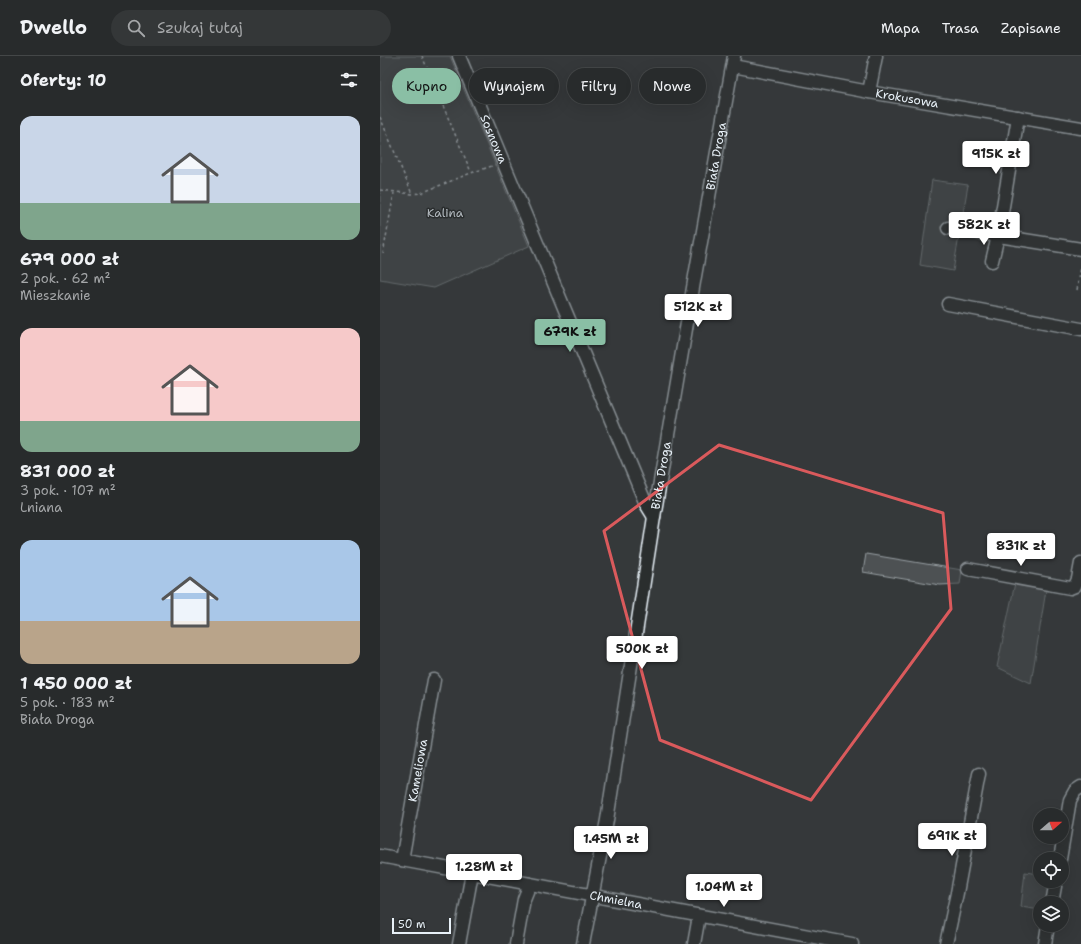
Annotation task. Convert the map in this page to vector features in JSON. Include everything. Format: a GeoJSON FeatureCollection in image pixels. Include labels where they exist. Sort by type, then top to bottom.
{"type":"FeatureCollection","features":[{"type":"Feature","properties":{"kind":"street","name":"Sosnowa"},"geometry":{"type":"LineString","coordinates":[[459,56],[646,504],[654,517]]}},
{"type":"Feature","properties":{"kind":"street"},"geometry":{"type":"LineString","coordinates":[[869,92],[876,56]]}},
{"type":"Feature","properties":{"kind":"street","name":"Krokusowa"},"geometry":{"type":"LineString","coordinates":[[734,61],[869,92],[1081,128]]}},
{"type":"Feature","properties":{"kind":"street","name":"Biała Droga"},"geometry":{"type":"LineString","coordinates":[[583,944],[607,820],[654,517],[696,269],[734,61]]}},
{"type":"Feature","properties":{"kind":"street"},"geometry":{"type":"LineString","coordinates":[[992,261],[998,236],[1018,117]]}},
{"type":"Feature","properties":{"kind":"street"},"geometry":{"type":"LineString","coordinates":[[948,228],[1081,249]]}},
{"type":"Feature","properties":{"kind":"street"},"geometry":{"type":"LineString","coordinates":[[948,304],[1081,329]]}},
{"type":"Feature","properties":{"kind":"street"},"geometry":{"type":"LineString","coordinates":[[968,569],[1070,588],[1075,586],[1081,563]]}},
{"type":"Feature","properties":{"kind":"street","name":"Kameliowa"},"geometry":{"type":"LineString","coordinates":[[402,860],[434,680]]}},
{"type":"Feature","properties":{"kind":"street"},"geometry":{"type":"LineString","coordinates":[[946,944],[957,893],[978,774]]}},
{"type":"Feature","properties":{"kind":"street"},"geometry":{"type":"LineString","coordinates":[[1061,852],[1070,800],[1079,788]]}},
{"type":"Feature","properties":{"kind":"street","name":"Chmielna"},"geometry":{"type":"LineString","coordinates":[[380,856],[852,944]]}},
{"type":"Feature","properties":{"kind":"street"},"geometry":{"type":"LineString","coordinates":[[459,944],[472,873]]}},
{"type":"Feature","properties":{"kind":"street"},"geometry":{"type":"LineString","coordinates":[[516,944],[524,899],[530,884]]}},
{"type":"Feature","properties":{"kind":"street"},"geometry":{"type":"LineString","coordinates":[[694,944],[699,916]]}},
{"type":"Feature","properties":{"kind":"street"},"geometry":{"type":"LineString","coordinates":[[1045,944],[1047,932]]}},
{"type":"Feature","properties":{"kind":"path"},"geometry":{"type":"LineString","coordinates":[[422,56],[471,173]]}},
{"type":"Feature","properties":{"kind":"path"},"geometry":{"type":"LineString","coordinates":[[380,117],[412,194]]}},
{"type":"Feature","properties":{"kind":"path"},"geometry":{"type":"LineString","coordinates":[[380,190],[394,193],[421,193],[471,173],[503,163]]}},
{"type":"Feature","properties":{"kind":"path"},"geometry":{"type":"LineString","coordinates":[[383,254],[394,193]]}},
{"type":"Feature","properties":{"kind":"path"},"geometry":{"type":"LineString","coordinates":[[1077,290],[1081,267]]}},
{"type":"Feature","properties":{"kind":"highlighted area"},"geometry":{"type":"Polygon","coordinates":[[[719,445],[943,513],[951,609],[811,800],[660,740],[604,531],[719,445]]]}},
{"type":"Feature","properties":{"kind":"green space","name":"Kalina"},"geometry":{"type":"Polygon","coordinates":[[[380,56],[450,56],[455,68],[392,68],[392,104],[461,104],[461,82],[529,246],[434,288],[380,279],[380,56]]]}},
{"type":"Feature","properties":{"kind":"green space"},"geometry":{"type":"Polygon","coordinates":[[[932,180],[968,185],[953,271],[920,265],[932,180]]]}},
{"type":"Feature","properties":{"kind":"green space"},"geometry":{"type":"Polygon","coordinates":[[[866,554],[962,570],[960,584],[940,585],[863,572],[866,554]]]}},
{"type":"Feature","properties":{"kind":"green space"},"geometry":{"type":"Polygon","coordinates":[[[1015,583],[1046,590],[1031,683],[997,667],[1015,583]]]}},
{"type":"Feature","properties":{"kind":"green space"},"geometry":{"type":"Polygon","coordinates":[[[1025,872],[1033,873],[1033,888],[1050,888],[1049,896],[1033,896],[1033,909],[1021,907],[1025,872]]]}}]}
